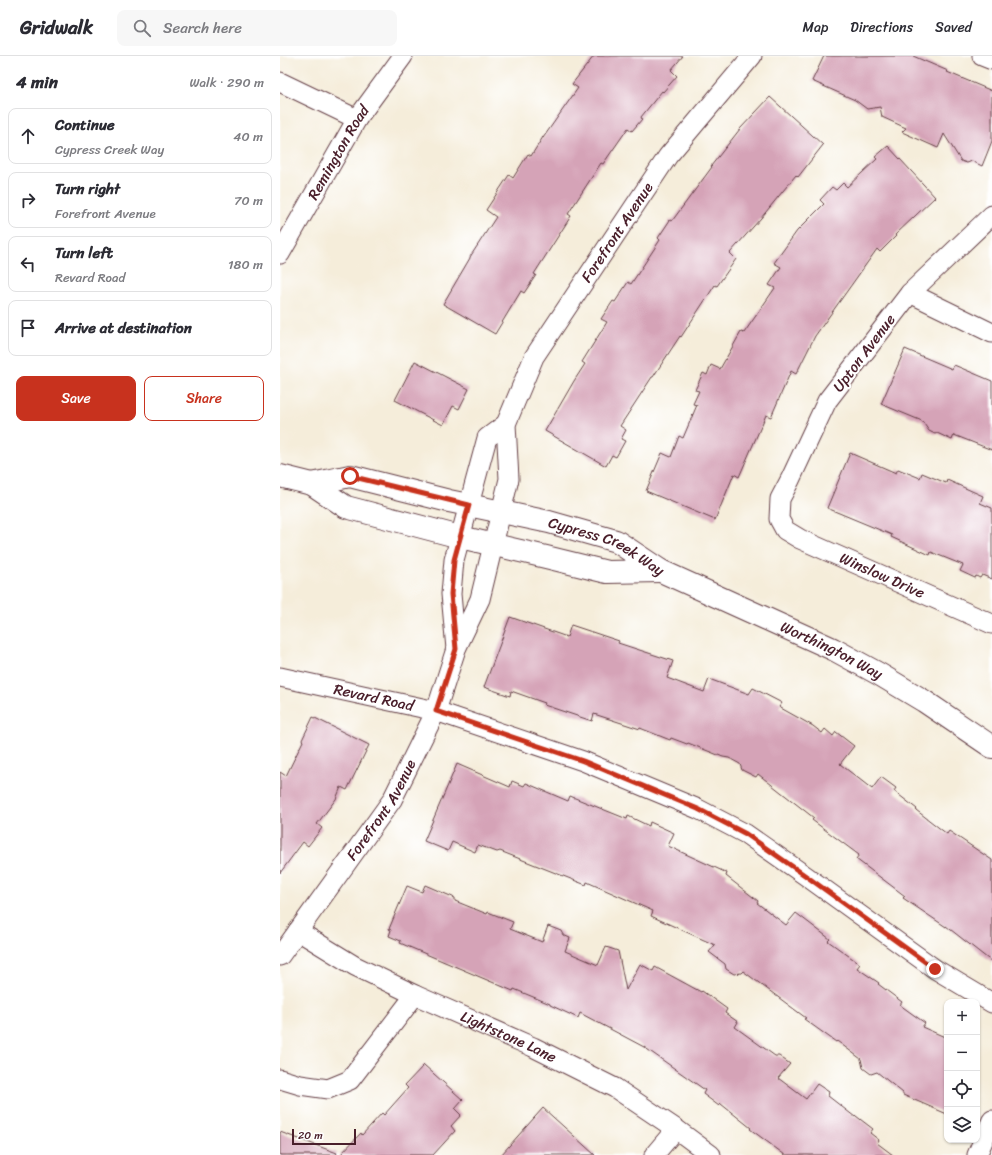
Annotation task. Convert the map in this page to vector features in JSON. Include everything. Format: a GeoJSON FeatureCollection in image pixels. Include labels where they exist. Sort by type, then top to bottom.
{"type":"FeatureCollection","features":[{"type":"Feature","properties":{"kind":"street","name":"Remington Road"},"geometry":{"type":"LineString","coordinates":[[280,254],[357,119],[403,56]]}},
{"type":"Feature","properties":{"kind":"street","name":"Forefront Avenue"},"geometry":{"type":"LineString","coordinates":[[280,956],[392,800],[436,711],[456,649],[480,599],[509,479],[506,424],[534,357],[668,156],[752,56]]}},
{"type":"Feature","properties":{"kind":"street"},"geometry":{"type":"LineString","coordinates":[[982,56],[992,60]]}},
{"type":"Feature","properties":{"kind":"street"},"geometry":{"type":"LineString","coordinates":[[280,82],[357,119]]}},
{"type":"Feature","properties":{"kind":"street","name":"Upton Avenue"},"geometry":{"type":"LineString","coordinates":[[779,519],[780,499],[827,401],[910,293],[992,215]]}},
{"type":"Feature","properties":{"kind":"street"},"geometry":{"type":"LineString","coordinates":[[910,293],[992,333]]}},
{"type":"Feature","properties":{"kind":"street","name":"Forefront Avenue"},"geometry":{"type":"LineString","coordinates":[[456,649],[451,594],[454,560],[487,438],[506,424]]}},
{"type":"Feature","properties":{"kind":"street"},"geometry":{"type":"LineString","coordinates":[[280,476],[312,484]]}},
{"type":"Feature","properties":{"kind":"street","name":"Cypress Creek Way"},"geometry":{"type":"LineString","coordinates":[[312,484],[350,476],[469,505],[549,522],[616,541],[661,571]]}},
{"type":"Feature","properties":{"kind":"street","name":"Cypress Creek Way"},"geometry":{"type":"LineString","coordinates":[[312,484],[346,507],[460,538],[607,572],[661,571]]}},
{"type":"Feature","properties":{"kind":"street","name":"Winslow Drive"},"geometry":{"type":"LineString","coordinates":[[779,519],[785,530],[800,539],[992,624]]}},
{"type":"Feature","properties":{"kind":"street","name":"Worthington Way"},"geometry":{"type":"LineString","coordinates":[[661,571],[833,649],[924,701],[992,747]]}},
{"type":"Feature","properties":{"kind":"street","name":"Revard Road"},"geometry":{"type":"LineString","coordinates":[[280,677],[436,711],[583,761],[698,809],[746,834],[935,969],[992,1003]]}},
{"type":"Feature","properties":{"kind":"street","name":"Lightstone Lane"},"geometry":{"type":"LineString","coordinates":[[298,931],[354,966],[533,1048],[615,1088],[676,1129],[710,1155]]}},
{"type":"Feature","properties":{"kind":"street"},"geometry":{"type":"LineString","coordinates":[[280,1079],[300,1085],[328,1089],[350,1080],[415,995]]}},
{"type":"Feature","properties":{"kind":"street"},"geometry":{"type":"LineString","coordinates":[[978,1155],[992,1120]]}},
{"type":"Feature","properties":{"kind":"street"},"geometry":{"type":"LineString","coordinates":[[654,1155],[676,1129]]}},
{"type":"Feature","properties":{"kind":"building"},"geometry":{"type":"Polygon","coordinates":[[[594,56],[683,56],[671,70],[677,76],[663,92],[662,91],[632,131],[628,128],[603,164],[601,163],[568,214],[571,216],[534,274],[536,275],[524,293],[521,291],[495,334],[443,304],[470,257],[496,217],[486,210],[509,175],[513,178],[528,154],[531,156],[578,88],[572,84],[594,56]]]}},
{"type":"Feature","properties":{"kind":"building"},"geometry":{"type":"Polygon","coordinates":[[[824,56],[913,56],[992,91],[992,141],[982,166],[972,161],[967,163],[961,161],[944,134],[938,148],[902,132],[906,128],[882,117],[880,107],[867,109],[855,100],[812,81],[824,56]]]}},
{"type":"Feature","properties":{"kind":"building"},"geometry":{"type":"Polygon","coordinates":[[[770,97],[823,145],[798,177],[796,175],[730,253],[736,259],[717,286],[715,285],[620,426],[626,430],[621,439],[625,441],[616,457],[612,455],[606,466],[545,431],[585,364],[582,362],[607,322],[601,319],[613,301],[615,302],[628,282],[631,284],[660,240],[658,238],[670,220],[672,221],[712,167],[711,166],[740,129],[770,97]]]}},
{"type":"Feature","properties":{"kind":"building"},"geometry":{"type":"Polygon","coordinates":[[[888,146],[935,197],[895,235],[896,236],[880,252],[877,249],[815,336],[796,374],[791,371],[771,417],[766,415],[739,477],[734,474],[715,520],[646,491],[662,453],[671,457],[679,436],[683,438],[697,405],[693,404],[699,391],[695,390],[703,373],[707,375],[711,365],[720,369],[741,332],[744,333],[775,288],[769,285],[781,267],[774,263],[797,231],[824,204],[820,200],[832,187],[836,190],[843,183],[847,187],[877,159],[875,157],[888,146]]]}},
{"type":"Feature","properties":{"kind":"building"},"geometry":{"type":"Polygon","coordinates":[[[905,349],[952,369],[954,365],[992,381],[992,450],[954,435],[952,440],[937,433],[935,434],[929,431],[922,421],[881,404],[905,349]]]}},
{"type":"Feature","properties":{"kind":"building"},"geometry":{"type":"Polygon","coordinates":[[[415,361],[469,389],[459,409],[453,406],[443,425],[395,400],[415,361]]]}},
{"type":"Feature","properties":{"kind":"building"},"geometry":{"type":"Polygon","coordinates":[[[850,453],[896,473],[898,469],[920,478],[922,473],[946,483],[947,480],[983,496],[980,503],[992,508],[992,579],[982,575],[980,578],[976,576],[975,578],[960,571],[963,565],[931,552],[930,555],[891,537],[892,535],[827,508],[850,453]]]}},
{"type":"Feature","properties":{"kind":"building"},"geometry":{"type":"Polygon","coordinates":[[[510,617],[567,637],[571,625],[619,641],[618,643],[673,661],[667,678],[704,692],[709,679],[749,694],[753,688],[782,703],[779,707],[813,726],[822,733],[825,729],[833,736],[836,732],[854,746],[840,764],[872,789],[881,777],[896,788],[894,791],[917,809],[916,810],[947,834],[949,831],[992,860],[992,962],[946,926],[903,898],[905,896],[856,859],[859,855],[812,820],[814,818],[758,774],[756,777],[742,770],[740,764],[729,758],[688,743],[687,744],[671,738],[670,740],[640,728],[594,714],[592,721],[544,705],[545,703],[511,691],[510,696],[484,687],[510,617]]]}},
{"type":"Feature","properties":{"kind":"building"},"geometry":{"type":"Polygon","coordinates":[[[313,717],[369,745],[347,790],[341,787],[336,799],[317,824],[322,828],[308,846],[303,842],[280,873],[280,772],[286,776],[313,717]]]}},
{"type":"Feature","properties":{"kind":"building"},"geometry":{"type":"Polygon","coordinates":[[[457,764],[510,787],[512,781],[524,786],[526,783],[568,801],[570,796],[627,819],[628,816],[649,826],[650,822],[674,833],[668,846],[727,873],[726,876],[758,901],[757,903],[786,925],[796,913],[830,939],[828,941],[860,964],[857,968],[879,983],[878,984],[902,1002],[900,1005],[925,1023],[922,1027],[944,1037],[944,1113],[903,1095],[903,1093],[877,1072],[871,1074],[863,1068],[861,1059],[804,1019],[806,1018],[743,971],[741,973],[734,974],[726,969],[725,964],[709,952],[715,945],[651,916],[653,911],[587,882],[586,885],[500,851],[497,852],[478,845],[475,852],[452,842],[448,851],[424,841],[457,764]]]}},
{"type":"Feature","properties":{"kind":"building"},"geometry":{"type":"Polygon","coordinates":[[[425,885],[455,898],[455,901],[487,914],[488,912],[513,922],[510,929],[542,942],[548,926],[561,931],[563,935],[570,938],[565,951],[598,965],[606,947],[618,951],[626,990],[640,964],[653,971],[655,967],[701,992],[702,991],[727,1009],[725,1013],[738,1022],[735,1027],[775,1056],[779,1056],[790,1064],[778,1078],[806,1099],[817,1084],[829,1092],[828,1096],[873,1129],[870,1133],[879,1140],[877,1143],[893,1155],[785,1155],[750,1129],[751,1128],[721,1104],[719,1106],[703,1094],[705,1090],[644,1047],[580,1013],[578,1018],[550,1004],[514,989],[513,991],[400,943],[401,941],[389,936],[391,930],[389,929],[407,886],[422,892],[425,885]]]}},
{"type":"Feature","properties":{"kind":"building"},"geometry":{"type":"Polygon","coordinates":[[[424,1065],[463,1100],[455,1109],[461,1115],[451,1126],[455,1131],[433,1155],[340,1155],[361,1133],[362,1135],[382,1113],[384,1115],[408,1088],[405,1085],[424,1065]]]}},
{"type":"Feature","properties":{"kind":"building"},"geometry":{"type":"Polygon","coordinates":[[[543,1108],[595,1155],[501,1155],[543,1108]]]}},
{"type":"Feature","properties":{"kind":"building"},"geometry":{"type":"Polygon","coordinates":[[[280,1132],[337,1153],[336,1155],[280,1155],[280,1132]]]}},
{"type":"Feature","properties":{"kind":"route"},"geometry":{"type":"LineString","coordinates":[[350,476],[469,505],[454,560],[451,594],[456,649],[436,711],[583,761],[698,809],[746,834],[935,969]]}}]}
